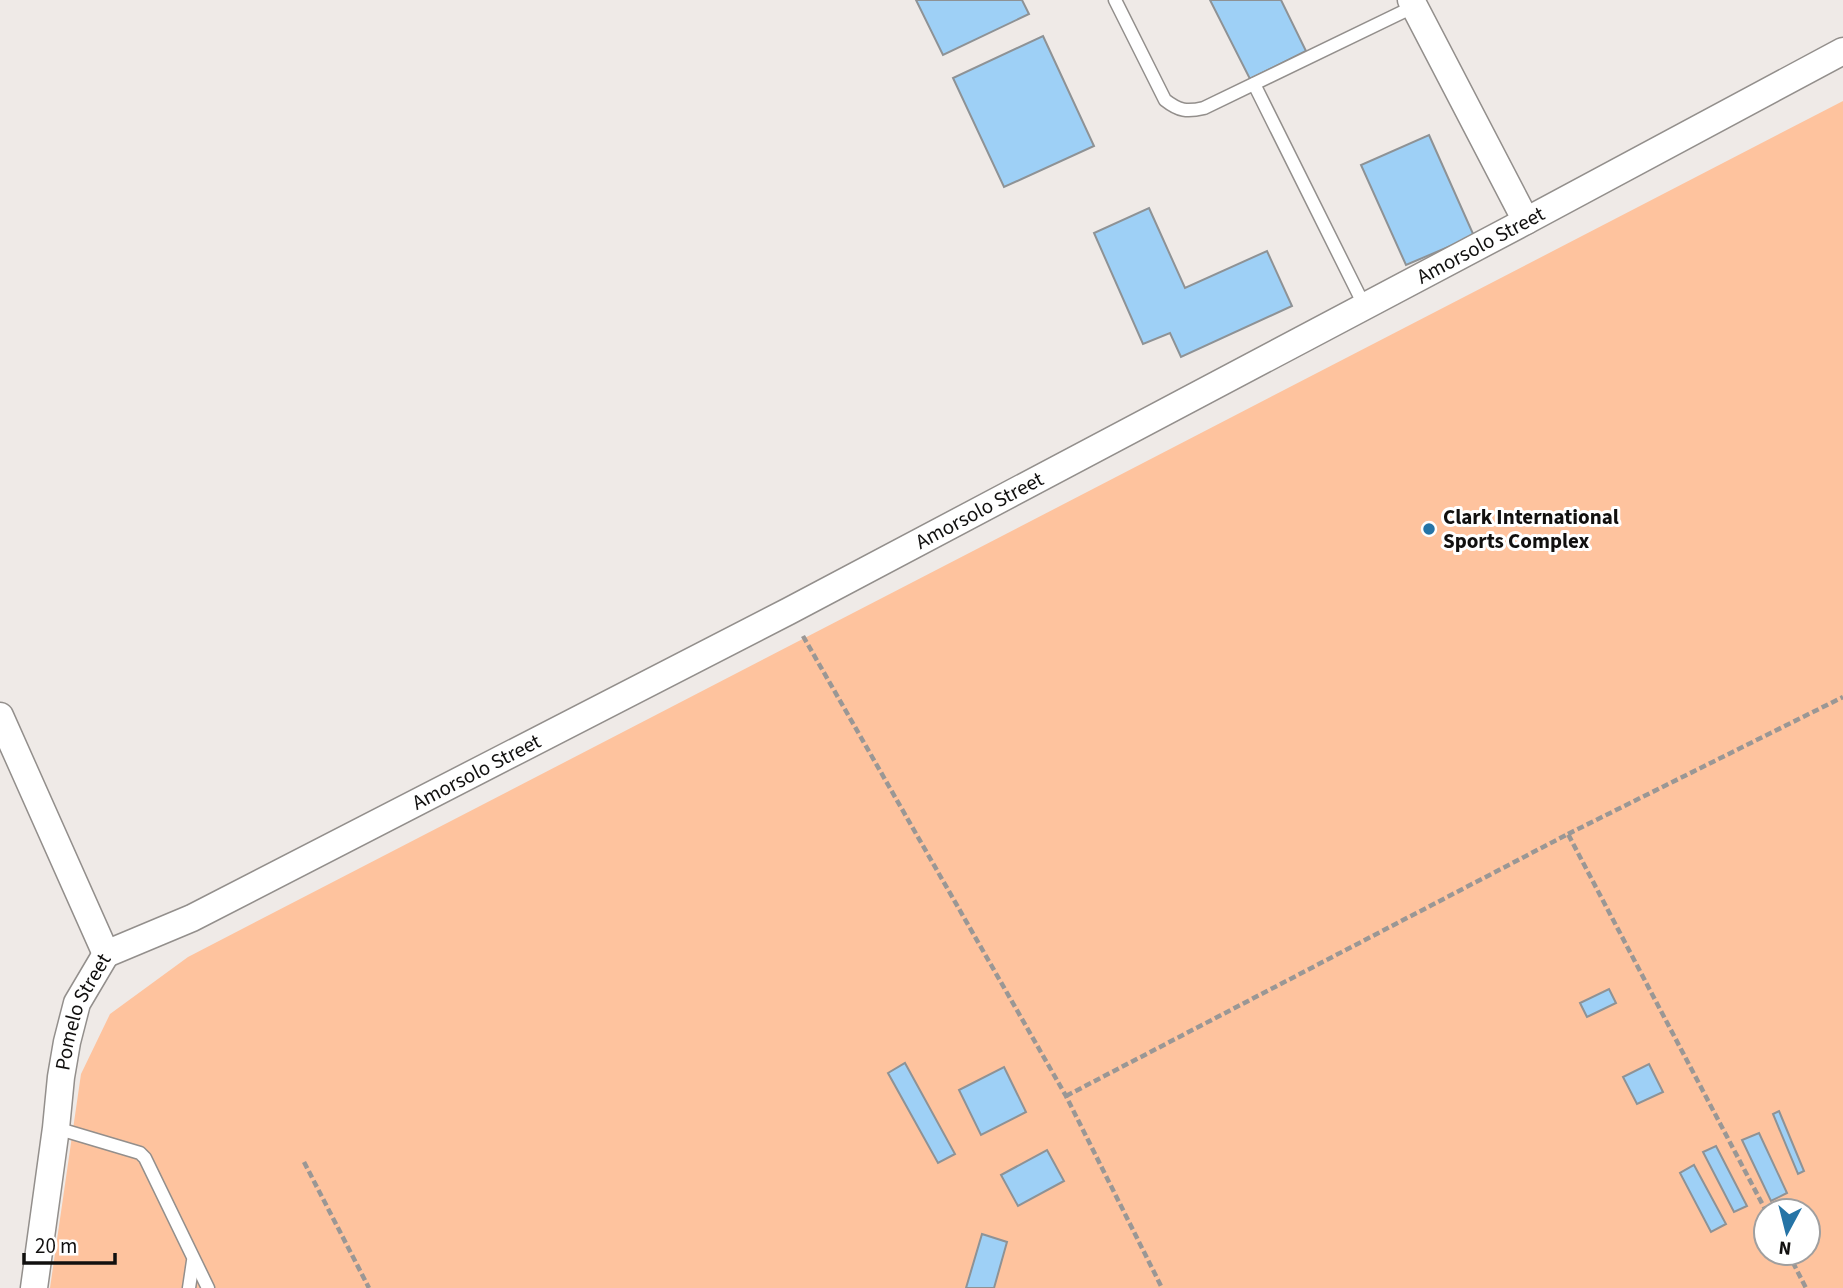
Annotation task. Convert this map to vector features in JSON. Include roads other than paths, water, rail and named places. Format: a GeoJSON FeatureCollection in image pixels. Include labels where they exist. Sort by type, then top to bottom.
{"type":"FeatureCollection","features":[{"type":"Feature","properties":{"kind":"street"},"geometry":{"type":"LineString","coordinates":[[1413,3],[1526,221]]}},
{"type":"Feature","properties":{"kind":"street","name":"Amorsolo Street"},"geometry":{"type":"LineString","coordinates":[[106,954],[192,918],[789,611],[1843,51]]}},
{"type":"Feature","properties":{"kind":"street","name":"Pomelo Street"},"geometry":{"type":"LineString","coordinates":[[0,716],[106,954],[77,1003],[61,1077],[34,1288]]}},
{"type":"Feature","properties":{"kind":"lane"},"geometry":{"type":"LineString","coordinates":[[1115,0],[1164,100],[1177,110],[1189,111],[1204,108],[1254,84],[1413,3]]}},
{"type":"Feature","properties":{"kind":"lane"},"geometry":{"type":"LineString","coordinates":[[1254,84],[1365,307]]}},
{"type":"Feature","properties":{"kind":"lane"},"geometry":{"type":"LineString","coordinates":[[56,1128],[140,1153],[145,1158],[208,1288]]}},
{"type":"Feature","properties":{"kind":"lane"},"geometry":{"type":"LineString","coordinates":[[189,1288],[193,1260]]}},
{"type":"Feature","properties":{"kind":"place","name":"Clark International Sports Complex"},"geometry":{"type":"Point","coordinates":[1429,529]}}]}
